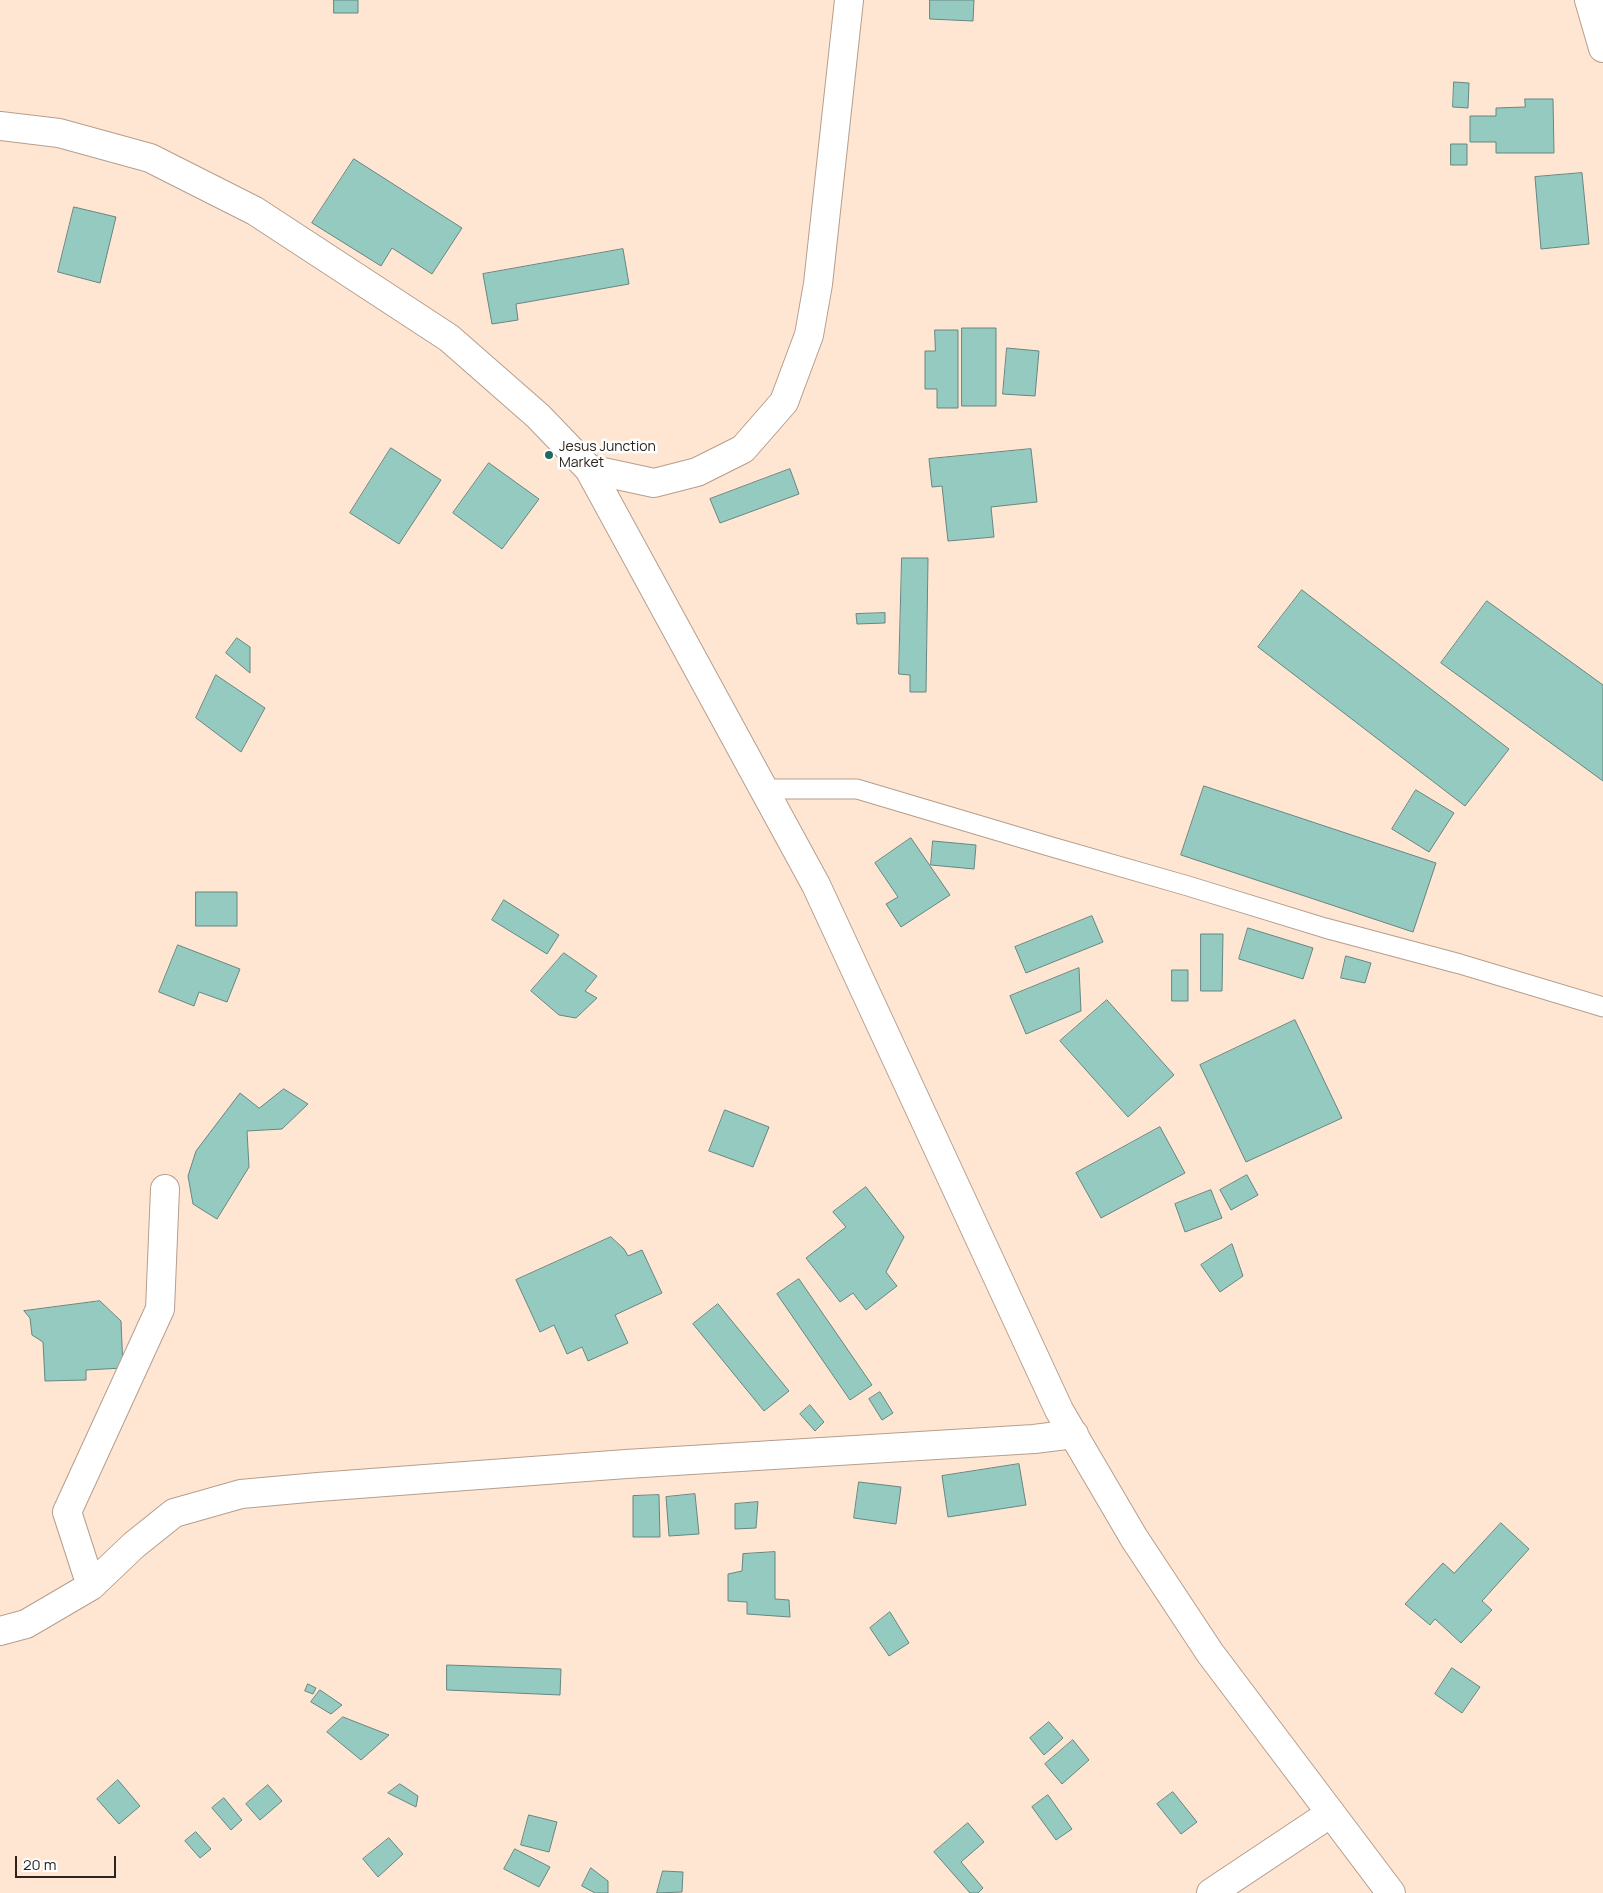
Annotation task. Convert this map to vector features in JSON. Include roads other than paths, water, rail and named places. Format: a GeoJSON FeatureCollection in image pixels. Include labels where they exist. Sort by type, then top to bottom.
{"type":"FeatureCollection","features":[{"type":"Feature","properties":{"kind":"street"},"geometry":{"type":"LineString","coordinates":[[590,469],[654,483],[697,472],[743,449],[784,402],[809,335],[818,284],[849,0]]}},
{"type":"Feature","properties":{"kind":"street"},"geometry":{"type":"LineString","coordinates":[[1589,0],[1603,48]]}},
{"type":"Feature","properties":{"kind":"street"},"geometry":{"type":"LineString","coordinates":[[0,126],[59,133],[150,158],[255,211],[449,338],[538,416],[590,469],[816,885],[1055,1401],[1134,1538],[1210,1653],[1391,1893]]}},
{"type":"Feature","properties":{"kind":"street"},"geometry":{"type":"LineString","coordinates":[[91,1586],[67,1512],[160,1309],[164,1189]]}},
{"type":"Feature","properties":{"kind":"street"},"geometry":{"type":"LineString","coordinates":[[0,1631],[26,1624],[91,1586],[134,1545],[174,1513],[241,1494],[318,1486],[626,1464],[1034,1439],[1074,1434]]}},
{"type":"Feature","properties":{"kind":"street"},"geometry":{"type":"LineString","coordinates":[[1211,1893],[1331,1814]]}},
{"type":"Feature","properties":{"kind":"lane"},"geometry":{"type":"LineString","coordinates":[[762,788],[857,788],[1325,928],[1460,964],[1603,1007]]}},
{"type":"Feature","properties":{"kind":"place","name":"Jesus Junction Market"},"geometry":{"type":"Point","coordinates":[549,455]}}]}
